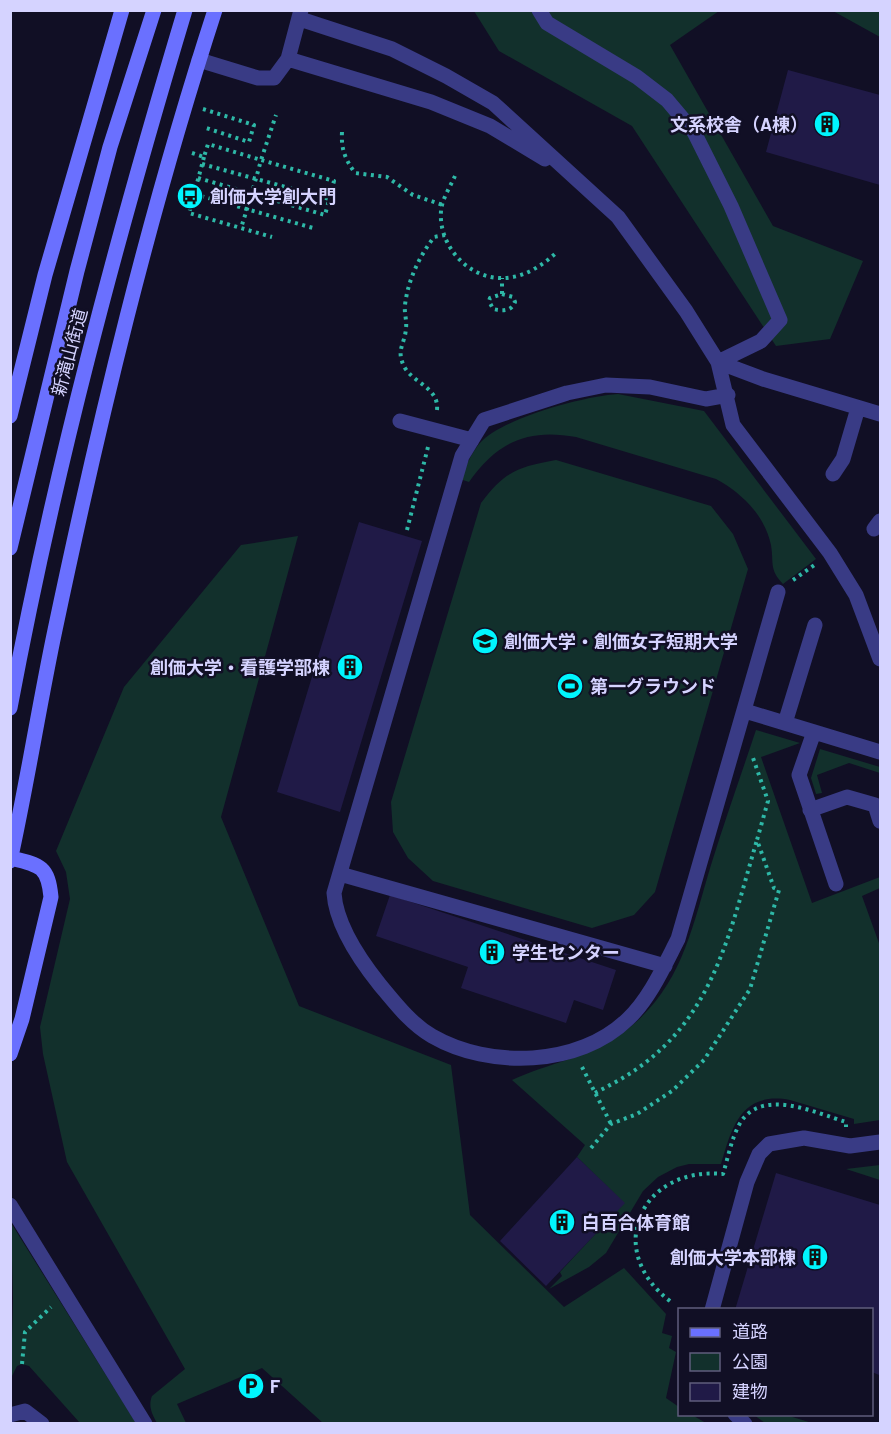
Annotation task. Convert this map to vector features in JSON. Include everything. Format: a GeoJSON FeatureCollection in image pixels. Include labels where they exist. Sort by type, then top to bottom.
{"type":"FeatureCollection","features":[{"type":"Feature","properties":{"kind":"main road"},"geometry":{"type":"LineString","coordinates":[[10,416],[45,275],[122,10]]}},
{"type":"Feature","properties":{"kind":"main road","name":"新滝山街道"},"geometry":{"type":"LineString","coordinates":[[10,548],[76,271],[110,147],[154,10]]}},
{"type":"Feature","properties":{"kind":"main road","name":"新滝山街道"},"geometry":{"type":"LineString","coordinates":[[10,708],[30,606],[75,405],[142,154],[185,10]]}},
{"type":"Feature","properties":{"kind":"main road"},"geometry":{"type":"LineString","coordinates":[[10,1054],[22,1019],[51,897],[50,879],[45,870],[33,863],[11,860],[54,631],[101,419],[199,60],[215,10]]}},
{"type":"Feature","properties":{"kind":"lane"},"geometry":{"type":"LineString","coordinates":[[539,10],[547,23],[637,77],[667,100],[694,132],[731,206],[780,320],[761,341],[718,362]]}},
{"type":"Feature","properties":{"kind":"lane"},"geometry":{"type":"LineString","coordinates":[[199,60],[258,78],[273,78],[288,59],[301,15],[392,49],[493,103],[618,217],[686,311],[718,362],[728,395],[729,414],[733,425],[830,553],[856,595],[880,659]]}},
{"type":"Feature","properties":{"kind":"lane"},"geometry":{"type":"LineString","coordinates":[[288,59],[430,102],[490,126],[579,179]]}},
{"type":"Feature","properties":{"kind":"lane"},"geometry":{"type":"LineString","coordinates":[[718,362],[763,379],[880,414]]}},
{"type":"Feature","properties":{"kind":"lane"},"geometry":{"type":"LineString","coordinates":[[728,395],[706,399],[650,387],[606,385],[567,393],[484,420],[462,456],[334,893],[340,919],[374,978],[417,1025],[432,1036],[480,1053],[516,1057],[562,1055],[595,1042],[627,1020],[664,966],[678,939],[778,592]]}},
{"type":"Feature","properties":{"kind":"lane"},"geometry":{"type":"LineString","coordinates":[[833,474],[843,459],[858,408]]}},
{"type":"Feature","properties":{"kind":"lane"},"geometry":{"type":"LineString","coordinates":[[399,421],[472,440]]}},
{"type":"Feature","properties":{"kind":"lane"},"geometry":{"type":"LineString","coordinates":[[785,723],[815,625]]}},
{"type":"Feature","properties":{"kind":"lane"},"geometry":{"type":"LineString","coordinates":[[745,711],[880,752]]}},
{"type":"Feature","properties":{"kind":"lane"},"geometry":{"type":"LineString","coordinates":[[814,732],[799,775],[836,884]]}},
{"type":"Feature","properties":{"kind":"lane"},"geometry":{"type":"LineString","coordinates":[[810,810],[847,797],[875,805],[880,821]]}},
{"type":"Feature","properties":{"kind":"lane"},"geometry":{"type":"LineString","coordinates":[[339,874],[664,966]]}},
{"type":"Feature","properties":{"kind":"lane"},"geometry":{"type":"LineString","coordinates":[[713,1308],[747,1182],[759,1154],[769,1144],[804,1138],[850,1146],[880,1142]]}},
{"type":"Feature","properties":{"kind":"lane"},"geometry":{"type":"LineString","coordinates":[[10,1205],[145,1424]]}},
{"type":"Feature","properties":{"kind":"lane"},"geometry":{"type":"LineString","coordinates":[[10,1415],[25,1411],[42,1424]]}},
{"type":"Feature","properties":{"kind":"path"},"geometry":{"type":"LineString","coordinates":[[199,108],[254,125],[249,142],[203,127]]}},
{"type":"Feature","properties":{"kind":"path"},"geometry":{"type":"LineString","coordinates":[[241,228],[276,115]]}},
{"type":"Feature","properties":{"kind":"path"},"geometry":{"type":"LineString","coordinates":[[342,132],[341,146],[346,162],[355,173],[387,177],[413,195],[443,206]]}},
{"type":"Feature","properties":{"kind":"path"},"geometry":{"type":"LineString","coordinates":[[198,178],[325,215],[334,182],[208,144],[198,178],[189,213],[272,237]]}},
{"type":"Feature","properties":{"kind":"path"},"geometry":{"type":"LineString","coordinates":[[185,152],[204,157]]}},
{"type":"Feature","properties":{"kind":"path"},"geometry":{"type":"LineString","coordinates":[[202,164],[329,199]]}},
{"type":"Feature","properties":{"kind":"path"},"geometry":{"type":"LineString","coordinates":[[455,176],[443,206],[445,235],[453,253],[463,263],[478,274],[502,278],[526,273],[545,263],[557,252]]}},
{"type":"Feature","properties":{"kind":"path"},"geometry":{"type":"LineString","coordinates":[[194,194],[313,228]]}},
{"type":"Feature","properties":{"kind":"path"},"geometry":{"type":"LineString","coordinates":[[407,530],[437,401],[433,393],[409,374],[404,366],[400,346],[406,327],[405,303],[416,265],[434,237],[445,235]]}},
{"type":"Feature","properties":{"kind":"path"},"geometry":{"type":"LineString","coordinates":[[502,278],[502,294]]}},
{"type":"Feature","properties":{"kind":"path"},"geometry":{"type":"LineString","coordinates":[[502,294],[513,297],[515,302],[513,307],[507,310],[493,309],[490,298],[502,294]]}},
{"type":"Feature","properties":{"kind":"path"},"geometry":{"type":"LineString","coordinates":[[778,592],[830,553]]}},
{"type":"Feature","properties":{"kind":"path"},"geometry":{"type":"LineString","coordinates":[[595,1093],[648,1061],[684,1025],[704,997],[729,934],[768,801],[749,746]]}},
{"type":"Feature","properties":{"kind":"path"},"geometry":{"type":"LineString","coordinates":[[591,1148],[611,1124],[638,1114],[672,1091],[705,1060],[750,988],[779,890],[774,888],[757,840]]}},
{"type":"Feature","properties":{"kind":"path"},"geometry":{"type":"LineString","coordinates":[[573,1051],[611,1124]]}},
{"type":"Feature","properties":{"kind":"path"},"geometry":{"type":"LineString","coordinates":[[670,1301],[655,1288],[639,1259],[636,1246],[640,1219],[654,1195],[674,1180],[699,1173],[723,1174]]}},
{"type":"Feature","properties":{"kind":"path"},"geometry":{"type":"LineString","coordinates":[[22,1364],[25,1332],[64,1294]]}},
{"type":"Feature","properties":{"kind":"green space"},"geometry":{"type":"Polygon","coordinates":[[[474,11],[719,11],[670,45],[773,226],[863,261],[830,339],[776,346],[632,126],[499,51],[474,11]]]}},
{"type":"Feature","properties":{"kind":"green space"},"geometry":{"type":"Polygon","coordinates":[[[833,11],[880,11],[880,37],[833,11]]]}},
{"type":"Feature","properties":{"kind":"green space"},"geometry":{"type":"Polygon","coordinates":[[[618,394],[704,411],[816,559],[783,584],[774,570],[771,545],[764,524],[751,506],[735,491],[716,479],[576,437],[543,435],[515,441],[491,457],[469,482],[460,479],[480,443],[506,425],[566,404],[618,394]]]}},
{"type":"Feature","properties":{"kind":"green space","name":"第一グラウンド"},"geometry":{"type":"Polygon","coordinates":[[[556,460],[711,506],[733,534],[748,569],[655,892],[634,915],[592,928],[433,881],[408,858],[393,832],[391,802],[481,503],[505,477],[513,472],[556,460]]]}},
{"type":"Feature","properties":{"kind":"green space"},"geometry":{"type":"Polygon","coordinates":[[[298,536],[221,817],[299,1006],[451,1065],[470,1215],[564,1307],[624,1268],[666,1314],[662,1333],[672,1336],[669,1348],[676,1352],[666,1398],[678,1406],[678,1416],[694,1416],[706,1423],[323,1423],[262,1368],[177,1404],[186,1423],[157,1423],[151,1407],[152,1396],[185,1369],[67,1162],[43,1054],[40,1027],[70,899],[66,872],[56,851],[124,687],[241,545],[298,536]]]}},
{"type":"Feature","properties":{"kind":"green space"},"geometry":{"type":"Polygon","coordinates":[[[756,730],[800,743],[761,757],[812,903],[880,877],[880,888],[862,896],[880,946],[880,1120],[854,1124],[854,1119],[790,1100],[760,1101],[741,1115],[730,1137],[721,1164],[689,1164],[677,1167],[658,1177],[643,1191],[606,1253],[589,1267],[549,1289],[562,1276],[560,1272],[624,1203],[577,1157],[585,1145],[512,1080],[582,1055],[608,1042],[641,1017],[658,999],[671,979],[690,936],[716,848],[756,730]]]}},
{"type":"Feature","properties":{"kind":"green space"},"geometry":{"type":"Polygon","coordinates":[[[820,749],[880,767],[880,773],[849,763],[817,775],[822,793],[816,794],[811,778],[820,749]]]}},
{"type":"Feature","properties":{"kind":"green space"},"geometry":{"type":"Polygon","coordinates":[[[880,1165],[880,1180],[846,1169],[880,1165]]]}},
{"type":"Feature","properties":{"kind":"green space"},"geometry":{"type":"Polygon","coordinates":[[[11,1223],[136,1423],[80,1423],[29,1366],[22,1364],[17,1366],[11,1378],[13,1298],[11,1223]]]}},
{"type":"Feature","properties":{"kind":"green space"},"geometry":{"type":"Polygon","coordinates":[[[755,1416],[789,1416],[812,1423],[765,1423],[755,1416]]]}},
{"type":"Feature","properties":{"kind":"building","name":"文系校舎（A棟）"},"geometry":{"type":"Polygon","coordinates":[[[788,70],[880,95],[880,185],[766,152],[788,70]]]}},
{"type":"Feature","properties":{"kind":"building","name":"創価大学・看護学部棟"},"geometry":{"type":"Polygon","coordinates":[[[359,522],[422,541],[340,812],[277,792],[359,522]]]}},
{"type":"Feature","properties":{"kind":"building","name":"学生センター"},"geometry":{"type":"Polygon","coordinates":[[[390,895],[616,970],[603,1010],[574,1000],[566,1023],[461,988],[468,967],[376,936],[390,895]]]}},
{"type":"Feature","properties":{"kind":"building","name":"白百合体育館"},"geometry":{"type":"Polygon","coordinates":[[[577,1157],[625,1203],[546,1286],[500,1241],[577,1157]]]}},
{"type":"Feature","properties":{"kind":"building","name":"創価大学本部棟"},"geometry":{"type":"Polygon","coordinates":[[[776,1173],[880,1205],[879,1375],[873,1372],[873,1308],[736,1308],[776,1173]]]}},
{"type":"Feature","properties":{"kind":"place","name":"文系校舎（A棟）"},"geometry":{"type":"Point","coordinates":[827,124]}},
{"type":"Feature","properties":{"kind":"place","name":"創価大学創大門"},"geometry":{"type":"Point","coordinates":[190,196]}},
{"type":"Feature","properties":{"kind":"place","name":"創価大学・創価女子短期大学"},"geometry":{"type":"Point","coordinates":[485,641]}},
{"type":"Feature","properties":{"kind":"place","name":"創価大学・看護学部棟"},"geometry":{"type":"Point","coordinates":[350,667]}},
{"type":"Feature","properties":{"kind":"place","name":"第一グラウンド"},"geometry":{"type":"Point","coordinates":[570,686]}},
{"type":"Feature","properties":{"kind":"place","name":"学生センター"},"geometry":{"type":"Point","coordinates":[492,952]}},
{"type":"Feature","properties":{"kind":"place","name":"白百合体育館"},"geometry":{"type":"Point","coordinates":[562,1222]}},
{"type":"Feature","properties":{"kind":"place","name":"創価大学本部棟"},"geometry":{"type":"Point","coordinates":[815,1257]}},
{"type":"Feature","properties":{"kind":"place","name":"F"},"geometry":{"type":"Point","coordinates":[251,1386]}}]}
